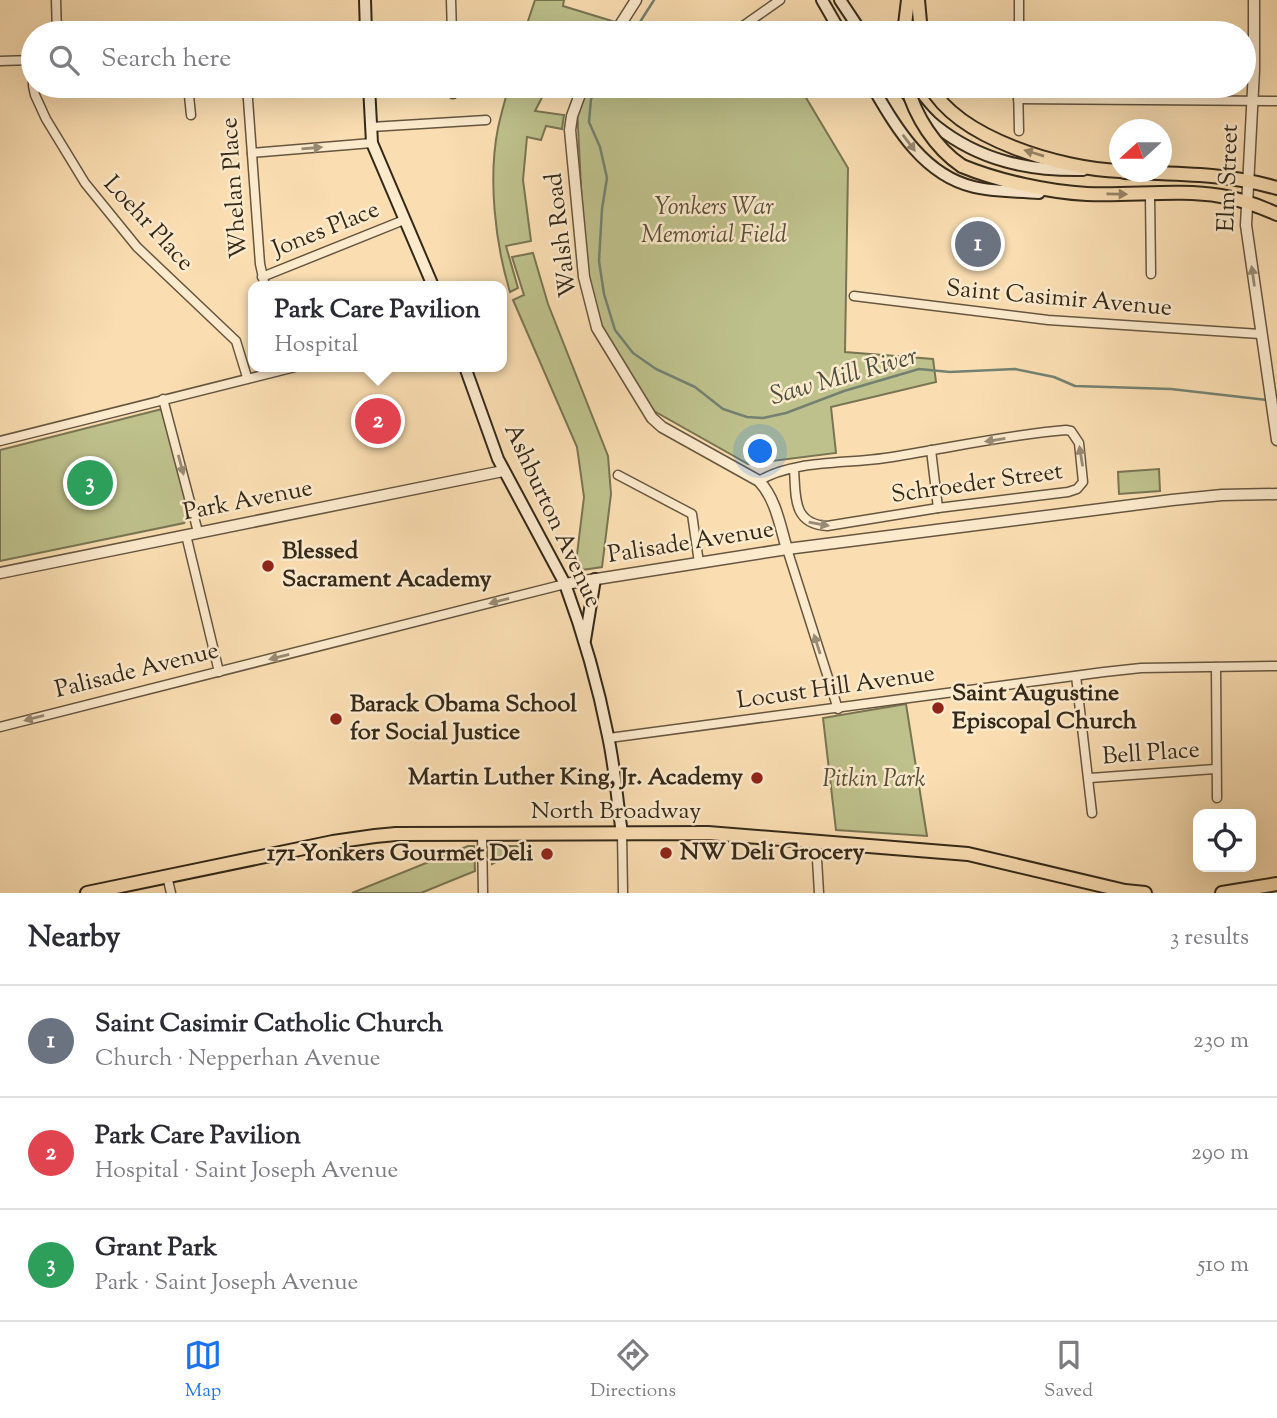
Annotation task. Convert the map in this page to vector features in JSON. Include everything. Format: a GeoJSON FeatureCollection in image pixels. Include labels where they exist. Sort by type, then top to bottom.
{"type":"FeatureCollection","features":[{"type":"Feature","properties":{"kind":"main road"},"geometry":{"type":"LineString","coordinates":[[365,0],[366,21]]}},
{"type":"Feature","properties":{"kind":"main road"},"geometry":{"type":"LineString","coordinates":[[822,0],[834,21]]}},
{"type":"Feature","properties":{"kind":"main road"},"geometry":{"type":"LineString","coordinates":[[841,0],[854,21]]}},
{"type":"Feature","properties":{"kind":"main road"},"geometry":{"type":"LineString","coordinates":[[905,21],[908,0]]}},
{"type":"Feature","properties":{"kind":"main road"},"geometry":{"type":"LineString","coordinates":[[918,0],[920,21]]}},
{"type":"Feature","properties":{"kind":"main road"},"geometry":{"type":"LineString","coordinates":[[370,98],[372,143],[431,281]]}},
{"type":"Feature","properties":{"kind":"main road"},"geometry":{"type":"LineString","coordinates":[[879,98],[891,120],[917,154],[947,177],[974,187],[1084,194],[1150,195],[1183,192],[1221,195],[1246,201],[1277,214]]}},
{"type":"Feature","properties":{"kind":"main road"},"geometry":{"type":"LineString","coordinates":[[910,98],[919,118],[935,140],[962,166],[1009,181],[1084,194]]}},
{"type":"Feature","properties":{"kind":"main road"},"geometry":{"type":"LineString","coordinates":[[911,98],[936,126],[986,156],[1019,166],[1055,171],[1109,170]]}},
{"type":"Feature","properties":{"kind":"main road"},"geometry":{"type":"LineString","coordinates":[[937,98],[976,130],[1024,150],[1100,170]]}},
{"type":"Feature","properties":{"kind":"main road"},"geometry":{"type":"LineString","coordinates":[[1172,173],[1249,180],[1277,188]]}},
{"type":"Feature","properties":{"kind":"main road","name":"Ashburton Avenue"},"geometry":{"type":"LineString","coordinates":[[467,372],[503,471],[565,584],[585,643],[609,738],[621,833]]}},
{"type":"Feature","properties":{"kind":"main road"},"geometry":{"type":"LineString","coordinates":[[585,643],[595,579]]}},
{"type":"Feature","properties":{"kind":"main road","name":"North Broadway"},"geometry":{"type":"LineString","coordinates":[[88,893],[375,836],[708,833],[968,854],[1125,891],[1145,893]]}},
{"type":"Feature","properties":{"kind":"main road"},"geometry":{"type":"LineString","coordinates":[[1222,893],[1277,884]]}},
{"type":"Feature","properties":{"kind":"street"},"geometry":{"type":"LineString","coordinates":[[57,0],[57,21]]}},
{"type":"Feature","properties":{"kind":"street"},"geometry":{"type":"LineString","coordinates":[[451,0],[452,21]]}},
{"type":"Feature","properties":{"kind":"street"},"geometry":{"type":"LineString","coordinates":[[623,21],[636,0]]}},
{"type":"Feature","properties":{"kind":"street"},"geometry":{"type":"LineString","coordinates":[[749,21],[780,0]]}},
{"type":"Feature","properties":{"kind":"street"},"geometry":{"type":"LineString","coordinates":[[1019,0],[1019,21]]}},
{"type":"Feature","properties":{"kind":"street","name":"Elm Street"},"geometry":{"type":"LineString","coordinates":[[1254,0],[1254,21]]}},
{"type":"Feature","properties":{"kind":"street"},"geometry":{"type":"LineString","coordinates":[[0,61],[21,60]]}},
{"type":"Feature","properties":{"kind":"street","name":"Loehr Place"},"geometry":{"type":"LineString","coordinates":[[36,98],[85,183],[137,247],[236,341],[247,377]]}},
{"type":"Feature","properties":{"kind":"street"},"geometry":{"type":"LineString","coordinates":[[189,98],[191,115]]}},
{"type":"Feature","properties":{"kind":"street","name":"Whelan Place"},"geometry":{"type":"LineString","coordinates":[[248,98],[264,281]]}},
{"type":"Feature","properties":{"kind":"street","name":"Walsh Road"},"geometry":{"type":"LineString","coordinates":[[579,98],[570,130],[584,277],[597,328],[652,418],[662,427],[759,481]]}},
{"type":"Feature","properties":{"kind":"street","name":"Elm Street"},"geometry":{"type":"LineString","coordinates":[[1252,98],[1246,225],[1277,440]]}},
{"type":"Feature","properties":{"kind":"street"},"geometry":{"type":"LineString","coordinates":[[1019,131],[1018,99],[1277,101]]}},
{"type":"Feature","properties":{"kind":"street"},"geometry":{"type":"LineString","coordinates":[[371,127],[486,120]]}},
{"type":"Feature","properties":{"kind":"street"},"geometry":{"type":"LineString","coordinates":[[252,153],[372,143]]}},
{"type":"Feature","properties":{"kind":"street"},"geometry":{"type":"LineString","coordinates":[[1150,195],[1151,274]]}},
{"type":"Feature","properties":{"kind":"street","name":"Jones Place"},"geometry":{"type":"LineString","coordinates":[[262,276],[404,220]]}},
{"type":"Feature","properties":{"kind":"street","name":"Saint Casimir Avenue"},"geometry":{"type":"LineString","coordinates":[[854,296],[1048,320],[1260,334]]}},
{"type":"Feature","properties":{"kind":"street"},"geometry":{"type":"LineString","coordinates":[[0,441],[268,372]]}},
{"type":"Feature","properties":{"kind":"street"},"geometry":{"type":"LineString","coordinates":[[163,399],[198,532]]}},
{"type":"Feature","properties":{"kind":"street","name":"Schroeder Street"},"geometry":{"type":"LineString","coordinates":[[759,481],[773,472],[794,468],[883,459],[1066,430],[1076,436],[1083,482],[1068,492],[938,508],[827,526],[806,521],[801,514],[794,468]]}},
{"type":"Feature","properties":{"kind":"street"},"geometry":{"type":"LineString","coordinates":[[931,450],[938,508]]}},
{"type":"Feature","properties":{"kind":"street","name":"Park Avenue"},"geometry":{"type":"LineString","coordinates":[[0,573],[503,471]]}},
{"type":"Feature","properties":{"kind":"street"},"geometry":{"type":"LineString","coordinates":[[618,475],[692,514],[698,563]]}},
{"type":"Feature","properties":{"kind":"street"},"geometry":{"type":"LineString","coordinates":[[759,481],[772,499],[838,709]]}},
{"type":"Feature","properties":{"kind":"street","name":"Palisade Avenue"},"geometry":{"type":"LineString","coordinates":[[0,727],[565,584],[787,549],[1172,500],[1222,495],[1277,494]]}},
{"type":"Feature","properties":{"kind":"street"},"geometry":{"type":"LineString","coordinates":[[186,535],[219,672]]}},
{"type":"Feature","properties":{"kind":"street","name":"Locust Hill Avenue"},"geometry":{"type":"LineString","coordinates":[[609,738],[838,709],[977,687],[1141,668],[1277,666]]}},
{"type":"Feature","properties":{"kind":"street"},"geometry":{"type":"LineString","coordinates":[[1216,667],[1217,798]]}},
{"type":"Feature","properties":{"kind":"street"},"geometry":{"type":"LineString","coordinates":[[1076,676],[1092,813]]}},
{"type":"Feature","properties":{"kind":"street","name":"Bell Place"},"geometry":{"type":"LineString","coordinates":[[1090,778],[1215,769]]}},
{"type":"Feature","properties":{"kind":"street","name":"Ashburton Avenue"},"geometry":{"type":"LineString","coordinates":[[621,833],[623,893]]}},
{"type":"Feature","properties":{"kind":"street"},"geometry":{"type":"LineString","coordinates":[[482,834],[483,893]]}},
{"type":"Feature","properties":{"kind":"street"},"geometry":{"type":"LineString","coordinates":[[816,842],[819,893]]}},
{"type":"Feature","properties":{"kind":"street"},"geometry":{"type":"LineString","coordinates":[[167,876],[171,893]]}},
{"type":"Feature","properties":{"kind":"green space"},"geometry":{"type":"Polygon","coordinates":[[[535,0],[564,0],[563,6],[612,21],[528,21],[535,0]]]}},
{"type":"Feature","properties":{"kind":"green space"},"geometry":{"type":"Polygon","coordinates":[[[506,98],[542,98],[535,111],[564,115],[562,129],[546,126],[541,140],[527,137],[523,180],[531,241],[506,246],[518,288],[510,292],[500,253],[493,189],[499,123],[506,98]]]}},
{"type":"Feature","properties":{"kind":"green space","name":"Yonkers War Memorial Field"},"geometry":{"type":"Polygon","coordinates":[[[577,98],[806,98],[848,168],[845,352],[933,359],[936,382],[831,407],[836,453],[748,464],[654,411],[599,327],[585,268],[577,98]]]}},
{"type":"Feature","properties":{"kind":"green space"},"geometry":{"type":"Polygon","coordinates":[[[533,253],[548,304],[608,456],[611,494],[602,567],[575,571],[584,497],[577,447],[513,300],[524,295],[512,257],[533,253]]]}},
{"type":"Feature","properties":{"kind":"green space"},"geometry":{"type":"Polygon","coordinates":[[[162,409],[189,515],[184,523],[0,561],[0,450],[162,409]]]}},
{"type":"Feature","properties":{"kind":"green space"},"geometry":{"type":"Polygon","coordinates":[[[1159,469],[1160,491],[1119,494],[1118,472],[1159,469]]]}},
{"type":"Feature","properties":{"kind":"green space","name":"Pitkin Park"},"geometry":{"type":"Polygon","coordinates":[[[906,704],[927,836],[836,830],[823,718],[906,704]]]}},
{"type":"Feature","properties":{"kind":"green space"},"geometry":{"type":"Polygon","coordinates":[[[468,846],[474,846],[475,871],[421,893],[352,893],[468,846]]]}},
{"type":"Feature","properties":{"kind":"green space"},"geometry":{"type":"Polygon","coordinates":[[[492,846],[526,846],[492,864],[492,846]]]}},
{"type":"Feature","properties":{"kind":"waterway","name":"Saw Mill River"},"geometry":{"type":"LineString","coordinates":[[641,21],[654,0]]}},
{"type":"Feature","properties":{"kind":"waterway","name":"Saw Mill River"},"geometry":{"type":"LineString","coordinates":[[592,98],[589,122],[600,147],[607,178],[599,261],[604,294],[615,330],[633,353],[656,369],[695,387],[723,409],[747,417],[763,418],[786,413],[844,391],[919,369],[950,372],[1015,369],[1054,377],[1075,386],[1171,389],[1267,400]]}},
{"type":"Feature","properties":{"kind":"place","name":"Saint Casimir Catholic Church"},"geometry":{"type":"Point","coordinates":[978,244]}},
{"type":"Feature","properties":{"kind":"place","name":"Park Care Pavilion"},"geometry":{"type":"Point","coordinates":[378,421]}},
{"type":"Feature","properties":{"kind":"place","name":"Grant Park"},"geometry":{"type":"Point","coordinates":[90,483]}},
{"type":"Feature","properties":{"kind":"place","name":"Blessed Sacrament Academy"},"geometry":{"type":"Point","coordinates":[268,566]}},
{"type":"Feature","properties":{"kind":"place","name":"Saint Augustine Episcopal Church"},"geometry":{"type":"Point","coordinates":[938,708]}},
{"type":"Feature","properties":{"kind":"place","name":"Barack Obama School for Social Justice"},"geometry":{"type":"Point","coordinates":[336,719]}},
{"type":"Feature","properties":{"kind":"place","name":"Martin Luther King, Jr. Academy"},"geometry":{"type":"Point","coordinates":[757,778]}},
{"type":"Feature","properties":{"kind":"place","name":"NW Deli Grocery"},"geometry":{"type":"Point","coordinates":[666,853]}},
{"type":"Feature","properties":{"kind":"place","name":"171 Yonkers Gourmet Deli"},"geometry":{"type":"Point","coordinates":[547,854]}}]}
